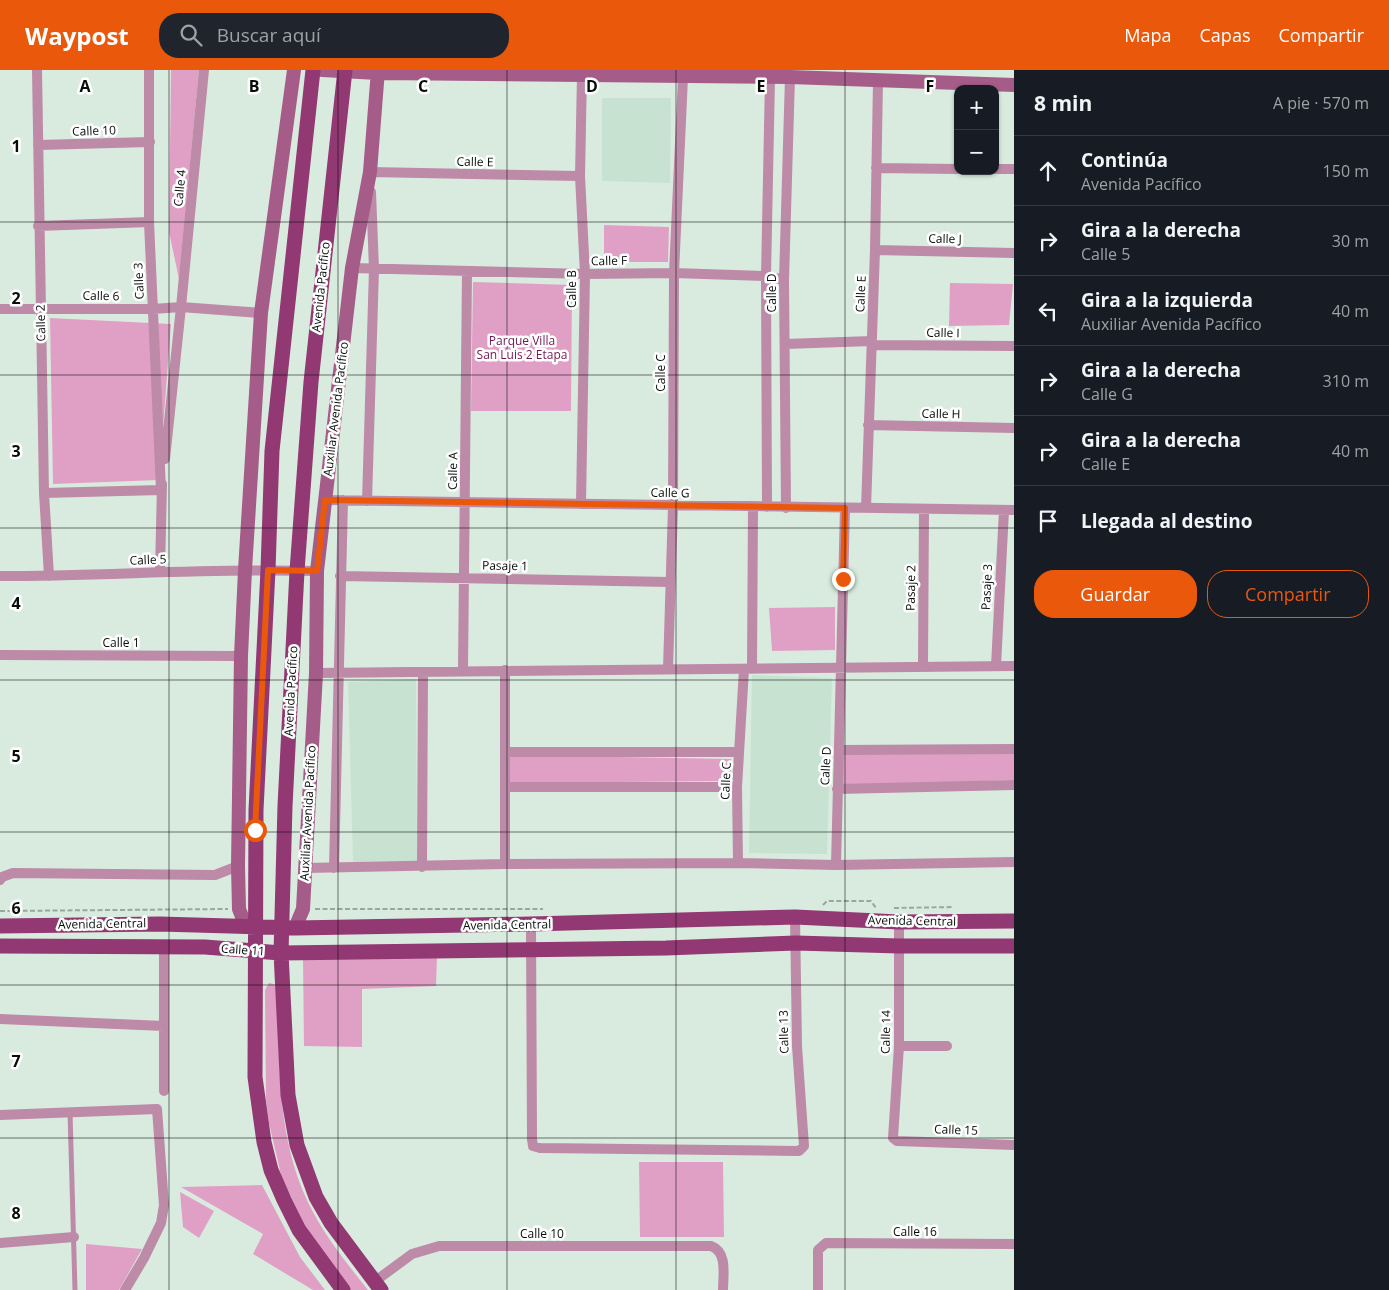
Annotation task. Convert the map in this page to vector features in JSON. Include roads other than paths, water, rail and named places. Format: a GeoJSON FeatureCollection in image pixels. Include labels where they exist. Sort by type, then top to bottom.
{"type":"FeatureCollection","features":[{"type":"Feature","properties":{"kind":"main road"},"geometry":{"type":"LineString","coordinates":[[250,927],[239,909],[238,866],[241,656],[245,570],[261,313],[294,70]]}},
{"type":"Feature","properties":{"kind":"main road"},"geometry":{"type":"LineString","coordinates":[[313,70],[272,451],[250,927],[256,951],[255,1077],[264,1142],[271,1170],[300,1230],[343,1290]]}},
{"type":"Feature","properties":{"kind":"main road"},"geometry":{"type":"LineString","coordinates":[[322,70],[770,78],[806,74],[878,81],[1014,85]]}},
{"type":"Feature","properties":{"kind":"main road","name":"Avenida Pacífico"},"geometry":{"type":"LineString","coordinates":[[345,71],[311,382],[297,571],[285,806],[288,928],[281,953],[288,1086],[297,1145],[309,1180],[330,1223],[378,1286]]}},
{"type":"Feature","properties":{"kind":"main road","name":"Auxiliar Avenida Pacífico"},"geometry":{"type":"LineString","coordinates":[[288,928],[303,909],[316,673],[317,571],[352,268],[370,172],[378,71]]}},
{"type":"Feature","properties":{"kind":"main road","name":"Avenida Central"},"geometry":{"type":"LineString","coordinates":[[0,926],[160,924],[288,928],[795,917],[899,922],[1014,921]]}},
{"type":"Feature","properties":{"kind":"main road","name":"Avenida Central"},"geometry":{"type":"LineString","coordinates":[[281,953],[666,948],[796,943],[899,946],[1014,946]]}},
{"type":"Feature","properties":{"kind":"main road","name":"Avenida Central"},"geometry":{"type":"LineString","coordinates":[[0,946],[205,947]]}},
{"type":"Feature","properties":{"kind":"main road","name":"Calle 11"},"geometry":{"type":"LineString","coordinates":[[205,947],[281,953]]}},
{"type":"Feature","properties":{"kind":"street","name":"Calle 2"},"geometry":{"type":"LineString","coordinates":[[36,70],[44,493],[50,576]]}},
{"type":"Feature","properties":{"kind":"street","name":"Calle 3"},"geometry":{"type":"LineString","coordinates":[[149,70],[149,222],[161,490],[160,572]]}},
{"type":"Feature","properties":{"kind":"street","name":"Calle 4"},"geometry":{"type":"LineString","coordinates":[[181,307],[204,70]]}},
{"type":"Feature","properties":{"kind":"street","name":"Calle B"},"geometry":{"type":"LineString","coordinates":[[581,504],[585,274],[580,176],[582,74]]}},
{"type":"Feature","properties":{"kind":"street","name":"Calle C"},"geometry":{"type":"LineString","coordinates":[[668,669],[673,506],[674,273],[683,77]]}},
{"type":"Feature","properties":{"kind":"street","name":"Calle D"},"geometry":{"type":"LineString","coordinates":[[786,508],[784,280],[790,77]]}},
{"type":"Feature","properties":{"kind":"street","name":"Calle D"},"geometry":{"type":"LineString","coordinates":[[767,507],[766,276],[770,78]]}},
{"type":"Feature","properties":{"kind":"street","name":"Calle E"},"geometry":{"type":"LineString","coordinates":[[866,508],[875,250],[878,81]]}},
{"type":"Feature","properties":{"kind":"street","name":"Calle 10"},"geometry":{"type":"LineString","coordinates":[[38,145],[150,142]]}},
{"type":"Feature","properties":{"kind":"street"},"geometry":{"type":"LineString","coordinates":[[876,168],[954,169]]}},
{"type":"Feature","properties":{"kind":"street"},"geometry":{"type":"LineString","coordinates":[[999,169],[1014,169]]}},
{"type":"Feature","properties":{"kind":"street"},"geometry":{"type":"LineString","coordinates":[[367,501],[374,269],[370,172]]}},
{"type":"Feature","properties":{"kind":"street","name":"Calle E"},"geometry":{"type":"LineString","coordinates":[[370,172],[580,176]]}},
{"type":"Feature","properties":{"kind":"street"},"geometry":{"type":"LineString","coordinates":[[38,226],[149,222]]}},
{"type":"Feature","properties":{"kind":"street","name":"Calle J"},"geometry":{"type":"LineString","coordinates":[[875,250],[1014,253]]}},
{"type":"Feature","properties":{"kind":"street","name":"Calle F"},"geometry":{"type":"LineString","coordinates":[[352,268],[585,274],[674,273],[766,276],[784,280]]}},
{"type":"Feature","properties":{"kind":"street","name":"Calle A"},"geometry":{"type":"LineString","coordinates":[[463,672],[467,271]]}},
{"type":"Feature","properties":{"kind":"street","name":"Calle 3"},"geometry":{"type":"LineString","coordinates":[[161,490],[181,307]]}},
{"type":"Feature","properties":{"kind":"street","name":"Calle 6"},"geometry":{"type":"LineString","coordinates":[[0,308],[153,309],[181,307],[261,313]]}},
{"type":"Feature","properties":{"kind":"street","name":"Calle I"},"geometry":{"type":"LineString","coordinates":[[785,344],[872,343],[1014,346]]}},
{"type":"Feature","properties":{"kind":"street","name":"Calle H"},"geometry":{"type":"LineString","coordinates":[[868,425],[1014,428]]}},
{"type":"Feature","properties":{"kind":"street"},"geometry":{"type":"LineString","coordinates":[[44,493],[161,490]]}},
{"type":"Feature","properties":{"kind":"street","name":"Calle G"},"geometry":{"type":"LineString","coordinates":[[325,500],[1009,510]]}},
{"type":"Feature","properties":{"kind":"street"},"geometry":{"type":"LineString","coordinates":[[334,868],[343,500]]}},
{"type":"Feature","properties":{"kind":"street"},"geometry":{"type":"LineString","coordinates":[[748,669],[753,507]]}},
{"type":"Feature","properties":{"kind":"street"},"geometry":{"type":"LineString","coordinates":[[841,668],[845,508]]}},
{"type":"Feature","properties":{"kind":"street","name":"Pasaje 2"},"geometry":{"type":"LineString","coordinates":[[923,667],[924,509]]}},
{"type":"Feature","properties":{"kind":"street","name":"Pasaje 3"},"geometry":{"type":"LineString","coordinates":[[996,666],[1009,510]]}},
{"type":"Feature","properties":{"kind":"street","name":"Calle 5"},"geometry":{"type":"LineString","coordinates":[[0,576],[245,570],[297,571]]}},
{"type":"Feature","properties":{"kind":"street"},"geometry":{"type":"LineString","coordinates":[[297,571],[317,571]]}},
{"type":"Feature","properties":{"kind":"street","name":"Pasaje 1"},"geometry":{"type":"LineString","coordinates":[[340,576],[670,582]]}},
{"type":"Feature","properties":{"kind":"street","name":"Calle 1"},"geometry":{"type":"LineString","coordinates":[[0,655],[241,656]]}},
{"type":"Feature","properties":{"kind":"street"},"geometry":{"type":"LineString","coordinates":[[316,673],[1014,666]]}},
{"type":"Feature","properties":{"kind":"street","name":"Calle D"},"geometry":{"type":"LineString","coordinates":[[836,865],[841,668]]}},
{"type":"Feature","properties":{"kind":"street","name":"Calle C"},"geometry":{"type":"LineString","coordinates":[[738,863],[737,787],[748,669]]}},
{"type":"Feature","properties":{"kind":"street"},"geometry":{"type":"LineString","coordinates":[[505,670],[505,864]]}},
{"type":"Feature","properties":{"kind":"street"},"geometry":{"type":"LineString","coordinates":[[422,867],[423,672]]}},
{"type":"Feature","properties":{"kind":"street"},"geometry":{"type":"LineString","coordinates":[[839,750],[1014,749]]}},
{"type":"Feature","properties":{"kind":"street"},"geometry":{"type":"LineString","coordinates":[[506,752],[739,752]]}},
{"type":"Feature","properties":{"kind":"street"},"geometry":{"type":"LineString","coordinates":[[837,789],[1014,785]]}},
{"type":"Feature","properties":{"kind":"street"},"geometry":{"type":"LineString","coordinates":[[506,787],[737,787]]}},
{"type":"Feature","properties":{"kind":"street"},"geometry":{"type":"LineString","coordinates":[[305,868],[505,864],[738,863],[836,865],[1014,862]]}},
{"type":"Feature","properties":{"kind":"street"},"geometry":{"type":"LineString","coordinates":[[0,880],[2,877],[13,873],[215,875],[238,866]]}},
{"type":"Feature","properties":{"kind":"street","name":"Calle 13"},"geometry":{"type":"LineString","coordinates":[[531,949],[533,1146],[540,1148],[799,1151],[804,1146],[796,1046],[795,917]]}},
{"type":"Feature","properties":{"kind":"street","name":"Calle 14"},"geometry":{"type":"LineString","coordinates":[[897,1141],[892,1137],[899,1046],[899,922]]}},
{"type":"Feature","properties":{"kind":"street"},"geometry":{"type":"LineString","coordinates":[[531,924],[531,949]]}},
{"type":"Feature","properties":{"kind":"street"},"geometry":{"type":"LineString","coordinates":[[164,946],[164,1091]]}},
{"type":"Feature","properties":{"kind":"street"},"geometry":{"type":"LineString","coordinates":[[0,1019],[164,1026]]}},
{"type":"Feature","properties":{"kind":"street"},"geometry":{"type":"LineString","coordinates":[[899,1046],[947,1046]]}},
{"type":"Feature","properties":{"kind":"street"},"geometry":{"type":"LineString","coordinates":[[0,1114],[157,1109],[164,1205],[161,1223],[144,1258],[125,1290]]}},
{"type":"Feature","properties":{"kind":"street","name":"Calle 15"},"geometry":{"type":"LineString","coordinates":[[897,1141],[1014,1145]]}},
{"type":"Feature","properties":{"kind":"street"},"geometry":{"type":"LineString","coordinates":[[0,1243],[74,1237]]}},
{"type":"Feature","properties":{"kind":"street","name":"Calle 16"},"geometry":{"type":"LineString","coordinates":[[818,1290],[818,1250],[826,1244],[1014,1244]]}},
{"type":"Feature","properties":{"kind":"street","name":"Calle 10"},"geometry":{"type":"LineString","coordinates":[[378,1286],[412,1254],[439,1246],[711,1246],[723,1258],[723,1290]]}},
{"type":"Feature","properties":{"kind":"lane"},"geometry":{"type":"LineString","coordinates":[[70,1111],[75,1290]]}},
{"type":"Feature","properties":{"kind":"park label","name":"Parque Villa San Luis 2 Etapa"},"geometry":{"type":"Point","coordinates":[522,348]}}]}
